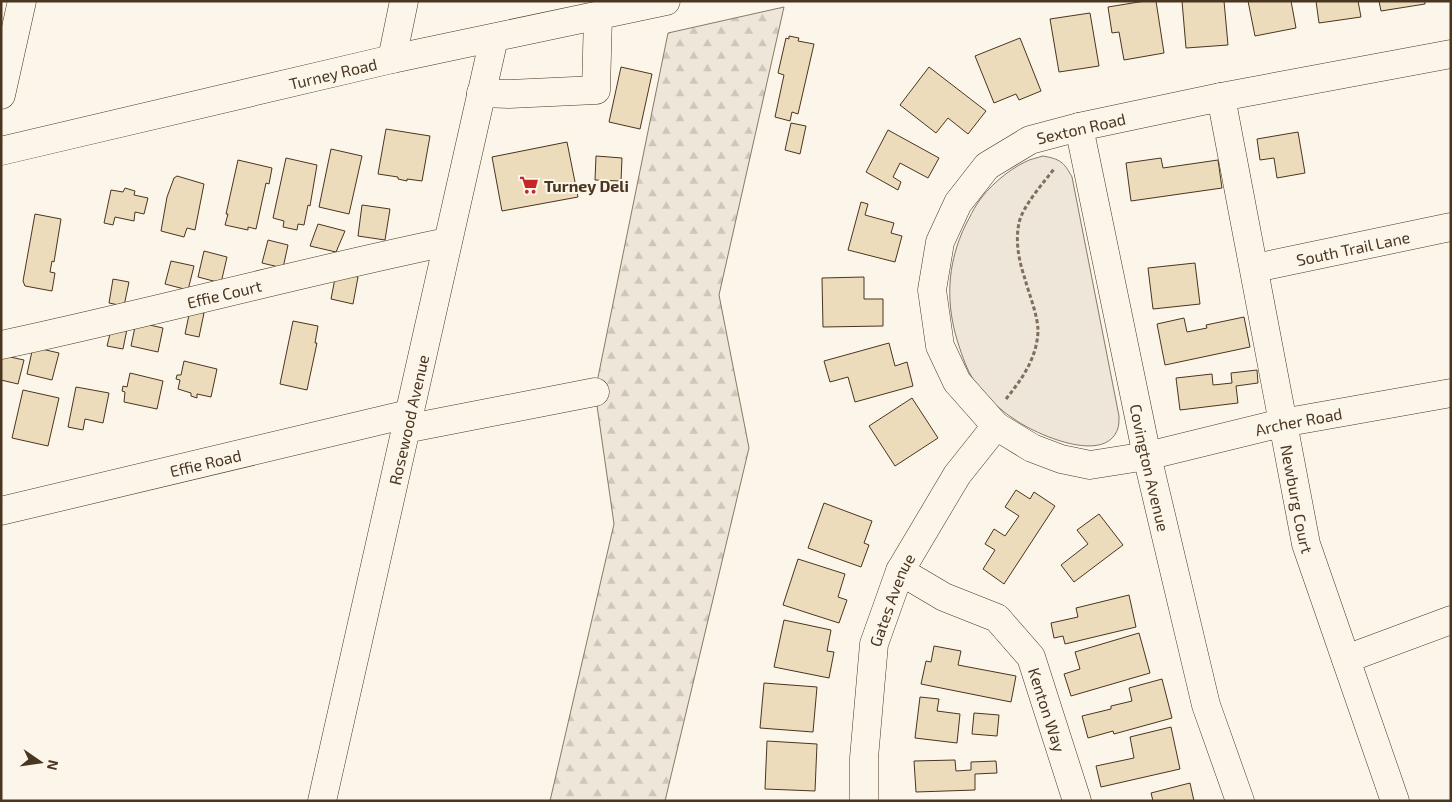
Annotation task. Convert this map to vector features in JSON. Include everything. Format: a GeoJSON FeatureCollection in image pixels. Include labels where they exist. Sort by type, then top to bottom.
{"type":"FeatureCollection","features":[{"type":"Feature","properties":{"kind":"street"},"geometry":{"type":"LineString","coordinates":[[1,95],[22,1]]}},
{"type":"Feature","properties":{"kind":"street"},"geometry":{"type":"LineString","coordinates":[[392,59],[404,1]]}},
{"type":"Feature","properties":{"kind":"street","name":"Turney Road"},"geometry":{"type":"LineString","coordinates":[[1,151],[392,59],[666,1]]}},
{"type":"Feature","properties":{"kind":"street"},"geometry":{"type":"LineString","coordinates":[[482,93],[509,94],[596,90],[598,16]]}},
{"type":"Feature","properties":{"kind":"street","name":"Rosewood Avenue"},"geometry":{"type":"LineString","coordinates":[[322,801],[494,38]]}},
{"type":"Feature","properties":{"kind":"street","name":"Sexton Road"},"geometry":{"type":"LineString","coordinates":[[1147,456],[1090,465],[1061,459],[1032,448],[996,426],[957,382],[940,346],[932,290],[940,242],[958,203],[987,166],[1030,140],[1079,127],[1221,97],[1451,54]]}},
{"type":"Feature","properties":{"kind":"street","name":"Newburg Court"},"geometry":{"type":"LineString","coordinates":[[1221,97],[1306,544],[1395,801]]}},
{"type":"Feature","properties":{"kind":"street","name":"Covington Avenue"},"geometry":{"type":"LineString","coordinates":[[1079,127],[1147,456],[1206,706],[1240,801]]}},
{"type":"Feature","properties":{"kind":"street","name":"South Trail Lane"},"geometry":{"type":"LineString","coordinates":[[1255,268],[1451,227]]}},
{"type":"Feature","properties":{"kind":"street","name":"Effie Court"},"geometry":{"type":"LineString","coordinates":[[1,344],[89,326],[340,265],[448,242]]}},
{"type":"Feature","properties":{"kind":"street","name":"Effie Road"},"geometry":{"type":"LineString","coordinates":[[1,511],[407,421],[595,392]]}},
{"type":"Feature","properties":{"kind":"street","name":"Archer Road"},"geometry":{"type":"LineString","coordinates":[[1147,456],[1282,423],[1451,393]]}},
{"type":"Feature","properties":{"kind":"street","name":"Gates Avenue"},"geometry":{"type":"LineString","coordinates":[[864,801],[864,758],[874,644],[900,571],[957,475],[996,426]]}},
{"type":"Feature","properties":{"kind":"street","name":"Kenton Way"},"geometry":{"type":"LineString","coordinates":[[900,571],[944,597],[997,618],[1031,657],[1077,801]]}},
{"type":"Feature","properties":{"kind":"street"},"geometry":{"type":"LineString","coordinates":[[1346,659],[1451,620]]}},
{"type":"Feature","properties":{"kind":"path"},"geometry":{"type":"LineString","coordinates":[[1005,399],[1023,378],[1034,354],[1038,330],[1018,259],[1017,239],[1019,221],[1031,198],[1054,169]]}},
{"type":"Feature","properties":{"kind":"green space"},"geometry":{"type":"Polygon","coordinates":[[[784,7],[719,295],[749,448],[665,801],[550,801],[614,524],[595,392],[668,33],[784,7]]]}},
{"type":"Feature","properties":{"kind":"green space"},"geometry":{"type":"Polygon","coordinates":[[[1043,156],[1054,158],[1061,162],[1072,177],[1119,416],[1118,428],[1111,439],[1100,445],[1085,446],[1053,438],[1024,425],[999,408],[978,386],[969,373],[955,333],[950,301],[951,270],[959,239],[966,224],[981,198],[992,186],[1018,165],[1043,156]]]}},
{"type":"Feature","properties":{"kind":"building"},"geometry":{"type":"Polygon","coordinates":[[[1156,1],[1164,53],[1124,60],[1119,32],[1112,33],[1108,7],[1156,1]]]}},
{"type":"Feature","properties":{"kind":"building"},"geometry":{"type":"Polygon","coordinates":[[[1182,1],[1224,1],[1228,45],[1186,48],[1182,1]]]}},
{"type":"Feature","properties":{"kind":"building"},"geometry":{"type":"Polygon","coordinates":[[[1248,1],[1291,1],[1296,28],[1255,36],[1248,1]]]}},
{"type":"Feature","properties":{"kind":"building"},"geometry":{"type":"Polygon","coordinates":[[[1316,1],[1358,1],[1361,17],[1319,23],[1316,1]]]}},
{"type":"Feature","properties":{"kind":"building"},"geometry":{"type":"Polygon","coordinates":[[[1379,1],[1425,1],[1425,4],[1381,11],[1379,1]]]}},
{"type":"Feature","properties":{"kind":"building"},"geometry":{"type":"Polygon","coordinates":[[[1090,13],[1099,66],[1059,72],[1050,19],[1090,13]]]}},
{"type":"Feature","properties":{"kind":"building"},"geometry":{"type":"Polygon","coordinates":[[[789,36],[799,38],[798,41],[814,44],[798,114],[792,112],[790,121],[775,117],[784,75],[778,73],[786,38],[789,39],[789,36]]]}},
{"type":"Feature","properties":{"kind":"building"},"geometry":{"type":"Polygon","coordinates":[[[1020,38],[1041,91],[1019,100],[1016,94],[994,103],[975,56],[1020,38]]]}},
{"type":"Feature","properties":{"kind":"building"},"geometry":{"type":"Polygon","coordinates":[[[621,67],[652,74],[640,129],[609,122],[621,67]]]}},
{"type":"Feature","properties":{"kind":"building"},"geometry":{"type":"Polygon","coordinates":[[[929,67],[986,111],[968,134],[948,118],[936,133],[900,105],[929,67]]]}},
{"type":"Feature","properties":{"kind":"building"},"geometry":{"type":"Polygon","coordinates":[[[791,123],[806,126],[800,154],[785,150],[791,123]]]}},
{"type":"Feature","properties":{"kind":"building"},"geometry":{"type":"Polygon","coordinates":[[[386,129],[430,136],[422,181],[407,179],[407,181],[398,179],[398,177],[378,174],[386,129]]]}},
{"type":"Feature","properties":{"kind":"building"},"geometry":{"type":"Polygon","coordinates":[[[888,130],[939,158],[928,178],[900,163],[893,177],[901,182],[898,190],[866,172],[888,130]]]}},
{"type":"Feature","properties":{"kind":"building"},"geometry":{"type":"Polygon","coordinates":[[[1298,132],[1305,173],[1277,178],[1274,158],[1260,160],[1257,139],[1298,132]]]}},
{"type":"Feature","properties":{"kind":"building"},"geometry":{"type":"Polygon","coordinates":[[[567,142],[578,197],[502,211],[492,157],[567,142]]]}},
{"type":"Feature","properties":{"kind":"building"},"geometry":{"type":"Polygon","coordinates":[[[331,149],[362,156],[349,214],[319,207],[331,149]]]}},
{"type":"Feature","properties":{"kind":"building"},"geometry":{"type":"Polygon","coordinates":[[[596,156],[622,158],[621,181],[595,180],[596,156]]]}},
{"type":"Feature","properties":{"kind":"building"},"geometry":{"type":"Polygon","coordinates":[[[286,158],[317,165],[310,206],[308,205],[304,225],[298,224],[297,230],[283,227],[284,221],[273,218],[286,158]]]}},
{"type":"Feature","properties":{"kind":"building"},"geometry":{"type":"Polygon","coordinates":[[[1161,158],[1163,168],[1218,160],[1222,188],[1131,201],[1126,163],[1161,158]]]}},
{"type":"Feature","properties":{"kind":"building"},"geometry":{"type":"Polygon","coordinates":[[[238,160],[272,168],[269,184],[266,183],[256,229],[248,227],[248,230],[225,225],[238,160]]]}},
{"type":"Feature","properties":{"kind":"building"},"geometry":{"type":"Polygon","coordinates":[[[177,176],[204,184],[195,230],[187,228],[184,237],[161,231],[167,197],[174,178],[177,176]]]}},
{"type":"Feature","properties":{"kind":"building"},"geometry":{"type":"Polygon","coordinates":[[[125,188],[135,191],[134,195],[148,198],[144,214],[135,212],[134,221],[115,217],[113,225],[104,223],[111,190],[123,192],[125,188]]]}},
{"type":"Feature","properties":{"kind":"building"},"geometry":{"type":"Polygon","coordinates":[[[861,202],[868,204],[865,215],[894,223],[891,233],[902,236],[895,262],[848,250],[861,202]]]}},
{"type":"Feature","properties":{"kind":"building"},"geometry":{"type":"Polygon","coordinates":[[[362,205],[390,209],[385,240],[358,236],[362,205]]]}},
{"type":"Feature","properties":{"kind":"building"},"geometry":{"type":"Polygon","coordinates":[[[35,214],[61,219],[54,262],[52,261],[50,272],[55,273],[52,291],[25,286],[23,281],[35,214]]]}},
{"type":"Feature","properties":{"kind":"building"},"geometry":{"type":"Polygon","coordinates":[[[318,224],[345,231],[336,252],[310,246],[318,224]]]}},
{"type":"Feature","properties":{"kind":"building"},"geometry":{"type":"Polygon","coordinates":[[[268,240],[288,245],[283,268],[262,263],[268,240]]]}},
{"type":"Feature","properties":{"kind":"building"},"geometry":{"type":"Polygon","coordinates":[[[204,251],[227,257],[221,283],[198,277],[204,251]]]}},
{"type":"Feature","properties":{"kind":"building"},"geometry":{"type":"Polygon","coordinates":[[[171,261],[194,266],[188,290],[165,284],[171,261]]]}},
{"type":"Feature","properties":{"kind":"building"},"geometry":{"type":"Polygon","coordinates":[[[1195,263],[1200,304],[1153,309],[1148,268],[1195,263]]]}},
{"type":"Feature","properties":{"kind":"building"},"geometry":{"type":"Polygon","coordinates":[[[336,273],[358,277],[353,304],[331,299],[336,273]]]}},
{"type":"Feature","properties":{"kind":"building"},"geometry":{"type":"Polygon","coordinates":[[[864,277],[864,299],[883,299],[883,326],[823,327],[822,278],[864,277]]]}},
{"type":"Feature","properties":{"kind":"building"},"geometry":{"type":"Polygon","coordinates":[[[113,279],[129,282],[124,306],[109,303],[113,279]]]}},
{"type":"Feature","properties":{"kind":"building"},"geometry":{"type":"Polygon","coordinates":[[[190,310],[204,313],[199,337],[185,334],[190,310]]]}},
{"type":"Feature","properties":{"kind":"building"},"geometry":{"type":"Polygon","coordinates":[[[1244,317],[1250,347],[1165,365],[1157,324],[1184,318],[1187,332],[1207,328],[1206,325],[1244,317]]]}},
{"type":"Feature","properties":{"kind":"building"},"geometry":{"type":"Polygon","coordinates":[[[293,321],[318,326],[315,343],[317,343],[307,390],[280,384],[293,321]]]}},
{"type":"Feature","properties":{"kind":"building"},"geometry":{"type":"Polygon","coordinates":[[[136,322],[163,328],[158,352],[131,346],[136,322]]]}},
{"type":"Feature","properties":{"kind":"building"},"geometry":{"type":"Polygon","coordinates":[[[112,326],[127,329],[123,349],[107,346],[112,326]]]}},
{"type":"Feature","properties":{"kind":"building"},"geometry":{"type":"Polygon","coordinates":[[[889,343],[895,366],[907,362],[913,386],[855,402],[848,377],[830,382],[824,361],[889,343]]]}},
{"type":"Feature","properties":{"kind":"building"},"geometry":{"type":"Polygon","coordinates":[[[33,347],[59,353],[52,380],[27,374],[33,347]]]}},
{"type":"Feature","properties":{"kind":"building"},"geometry":{"type":"Polygon","coordinates":[[[1,355],[24,360],[18,384],[1,380],[1,355]]]}},
{"type":"Feature","properties":{"kind":"building"},"geometry":{"type":"Polygon","coordinates":[[[184,361],[217,369],[211,397],[197,394],[197,398],[191,396],[191,393],[178,389],[180,380],[176,379],[177,375],[181,375],[184,361]]]}},
{"type":"Feature","properties":{"kind":"building"},"geometry":{"type":"Polygon","coordinates":[[[1257,370],[1258,383],[1236,386],[1238,403],[1180,410],[1176,378],[1212,374],[1213,385],[1232,383],[1231,373],[1257,370]]]}},
{"type":"Feature","properties":{"kind":"building"},"geometry":{"type":"Polygon","coordinates":[[[130,373],[163,381],[157,409],[124,402],[125,392],[122,391],[123,386],[127,387],[130,373]]]}},
{"type":"Feature","properties":{"kind":"building"},"geometry":{"type":"Polygon","coordinates":[[[76,387],[109,393],[103,423],[85,419],[83,430],[68,427],[76,387]]]}},
{"type":"Feature","properties":{"kind":"building"},"geometry":{"type":"Polygon","coordinates":[[[23,390],[59,398],[48,446],[12,438],[23,390]]]}},
{"type":"Feature","properties":{"kind":"building"},"geometry":{"type":"Polygon","coordinates":[[[912,398],[938,438],[895,466],[869,426],[912,398]]]}},
{"type":"Feature","properties":{"kind":"building"},"geometry":{"type":"Polygon","coordinates":[[[1016,490],[1030,499],[1034,492],[1055,506],[1004,584],[983,569],[995,550],[985,544],[994,529],[1005,536],[1019,516],[1005,507],[1016,490]]]}},
{"type":"Feature","properties":{"kind":"building"},"geometry":{"type":"Polygon","coordinates":[[[824,503],[872,521],[864,543],[869,545],[861,567],[808,548],[824,503]]]}},
{"type":"Feature","properties":{"kind":"building"},"geometry":{"type":"Polygon","coordinates":[[[1099,514],[1123,545],[1074,582],[1061,565],[1088,544],[1077,530],[1099,514]]]}},
{"type":"Feature","properties":{"kind":"building"},"geometry":{"type":"Polygon","coordinates":[[[798,559],[845,574],[838,597],[847,600],[839,623],[783,605],[798,559]]]}},
{"type":"Feature","properties":{"kind":"building"},"geometry":{"type":"Polygon","coordinates":[[[1129,595],[1136,627],[1065,644],[1063,636],[1054,638],[1051,623],[1078,617],[1076,608],[1129,595]]]}},
{"type":"Feature","properties":{"kind":"building"},"geometry":{"type":"Polygon","coordinates":[[[784,620],[831,630],[827,651],[834,652],[829,678],[774,667],[784,620]]]}},
{"type":"Feature","properties":{"kind":"building"},"geometry":{"type":"Polygon","coordinates":[[[1139,633],[1150,673],[1071,696],[1064,674],[1080,669],[1075,652],[1139,633]]]}},
{"type":"Feature","properties":{"kind":"building"},"geometry":{"type":"Polygon","coordinates":[[[934,646],[961,651],[958,665],[1016,676],[1011,702],[921,684],[926,661],[931,662],[934,646]]]}},
{"type":"Feature","properties":{"kind":"building"},"geometry":{"type":"Polygon","coordinates":[[[1162,679],[1172,718],[1114,734],[1113,731],[1088,738],[1082,716],[1111,709],[1111,706],[1132,701],[1129,688],[1162,679]]]}},
{"type":"Feature","properties":{"kind":"building"},"geometry":{"type":"Polygon","coordinates":[[[764,683],[817,687],[813,732],[760,728],[764,683]]]}},
{"type":"Feature","properties":{"kind":"building"},"geometry":{"type":"Polygon","coordinates":[[[920,697],[939,699],[937,711],[960,714],[957,743],[915,738],[920,697]]]}},
{"type":"Feature","properties":{"kind":"building"},"geometry":{"type":"Polygon","coordinates":[[[974,713],[999,715],[997,736],[972,734],[974,713]]]}},
{"type":"Feature","properties":{"kind":"building"},"geometry":{"type":"Polygon","coordinates":[[[1171,727],[1180,769],[1101,787],[1096,766],[1134,758],[1130,737],[1171,727]]]}},
{"type":"Feature","properties":{"kind":"building"},"geometry":{"type":"Polygon","coordinates":[[[767,741],[817,744],[815,791],[765,789],[767,741]]]}},
{"type":"Feature","properties":{"kind":"building"},"geometry":{"type":"Polygon","coordinates":[[[955,760],[956,771],[971,770],[971,762],[996,761],[997,773],[975,774],[975,790],[916,792],[914,761],[955,760]]]}},
{"type":"Feature","properties":{"kind":"building"},"geometry":{"type":"Polygon","coordinates":[[[1190,783],[1194,801],[1153,801],[1151,793],[1190,783]]]}},
{"type":"Feature","properties":{"kind":"place","name":"Turney Deli"},"geometry":{"type":"Point","coordinates":[529,185]}}]}
